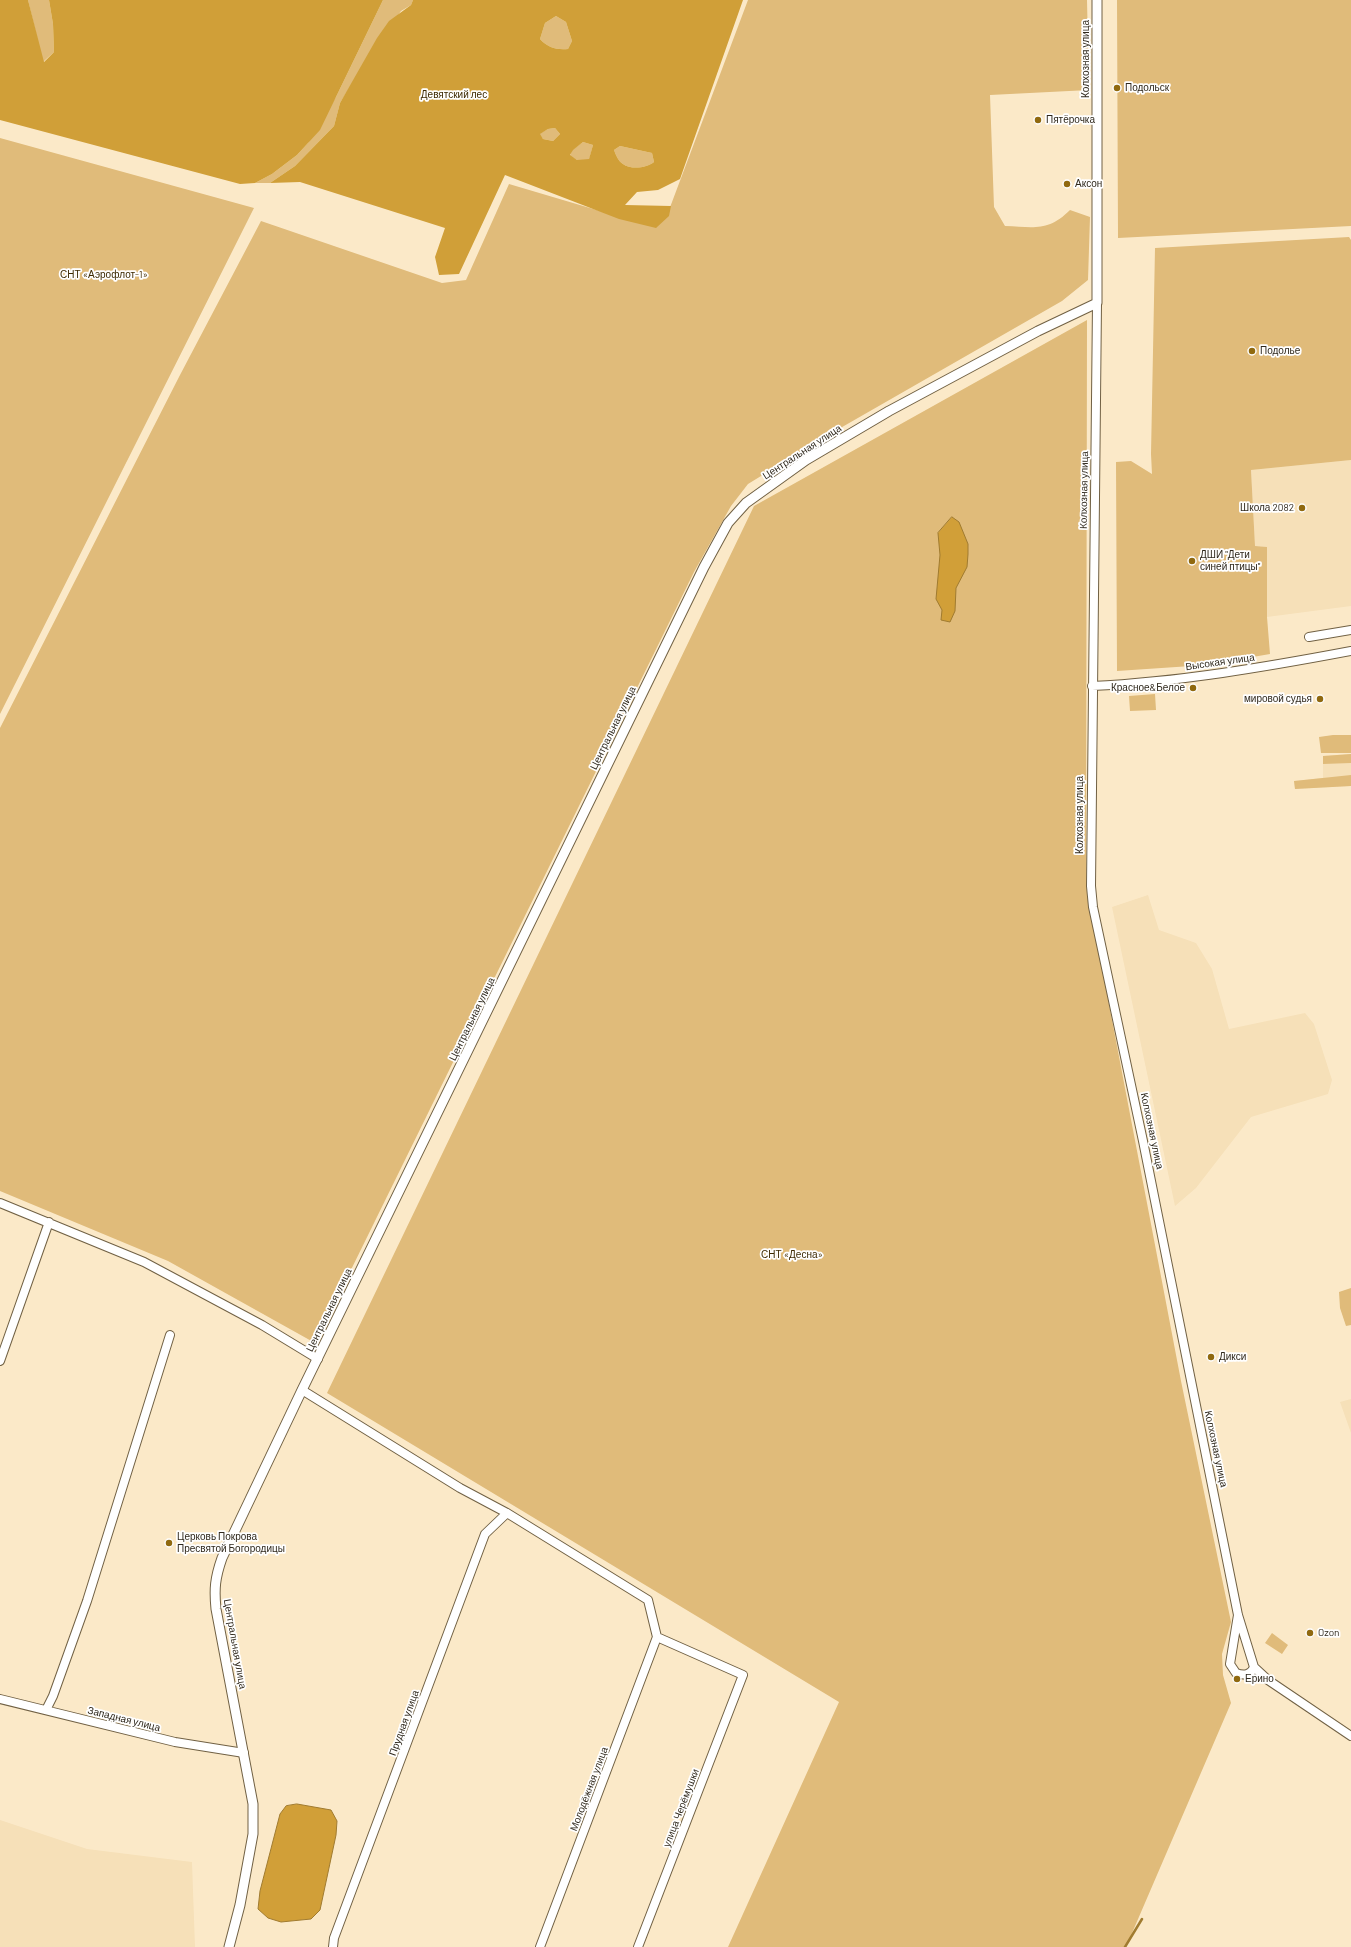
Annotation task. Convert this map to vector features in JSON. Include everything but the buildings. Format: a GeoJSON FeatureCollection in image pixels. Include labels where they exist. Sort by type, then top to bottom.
{"type":"FeatureCollection","features":[{"type":"Feature","properties":{"kind":"street","name":"Колхозная улица"},"geometry":{"type":"LineString","coordinates":[[1097,0],[1097,303],[1090,826],[1091,886],[1093,907],[1143,1141],[1238,1615],[1255,1667],[1250,1673],[1243,1675],[1233,1671],[1230,1664],[1238,1615]]}},
{"type":"Feature","properties":{"kind":"street","name":"Центральная улица"},"geometry":{"type":"LineString","coordinates":[[230,1947],[254,1834],[253,1804],[214,1592],[216,1576],[222,1558],[302,1390],[704,567],[728,524],[746,503],[806,460],[903,404],[1038,331],[1097,303]]}},
{"type":"Feature","properties":{"kind":"street"},"geometry":{"type":"LineString","coordinates":[[1309,637],[1351,630]]}},
{"type":"Feature","properties":{"kind":"street","name":"Высокая улица"},"geometry":{"type":"LineString","coordinates":[[1092,686],[1161,681],[1351,651]]}},
{"type":"Feature","properties":{"kind":"street"},"geometry":{"type":"LineString","coordinates":[[0,1203],[144,1262],[262,1325],[318,1359]]}},
{"type":"Feature","properties":{"kind":"street"},"geometry":{"type":"LineString","coordinates":[[0,1361],[49,1222]]}},
{"type":"Feature","properties":{"kind":"street"},"geometry":{"type":"LineString","coordinates":[[46,1710],[53,1696],[87,1601],[170,1335]]}},
{"type":"Feature","properties":{"kind":"street"},"geometry":{"type":"LineString","coordinates":[[302,1390],[460,1488],[507,1514],[648,1600],[657,1637]]}},
{"type":"Feature","properties":{"kind":"street","name":"Прудная улица"},"geometry":{"type":"LineString","coordinates":[[333,1947],[334,1938],[485,1534],[507,1514]]}},
{"type":"Feature","properties":{"kind":"street","name":"улица Черёмушки"},"geometry":{"type":"LineString","coordinates":[[638,1947],[743,1676],[657,1637]]}},
{"type":"Feature","properties":{"kind":"street","name":"Молодёжная улица"},"geometry":{"type":"LineString","coordinates":[[540,1947],[657,1637]]}},
{"type":"Feature","properties":{"kind":"street"},"geometry":{"type":"LineString","coordinates":[[1255,1667],[1274,1684],[1351,1736]]}},
{"type":"Feature","properties":{"kind":"street","name":"Западная улица"},"geometry":{"type":"LineString","coordinates":[[0,1699],[175,1742],[244,1753]]}},
{"type":"Feature","properties":{"kind":"shaded area","name":"Школа 2082"},"geometry":{"type":"Polygon","coordinates":[[[1351,460],[1351,606],[1267,617],[1267,547],[1255,546],[1251,470],[1351,460]]]}},
{"type":"Feature","properties":{"kind":"shaded area"},"geometry":{"type":"Polygon","coordinates":[[[952,517],[959,522],[968,544],[968,554],[967,567],[956,588],[955,611],[950,622],[941,620],[942,610],[936,599],[940,555],[938,533],[952,517]]]}},
{"type":"Feature","properties":{"kind":"shaded area"},"geometry":{"type":"Polygon","coordinates":[[[1351,754],[1351,786],[1295,789],[1294,781],[1323,778],[1323,756],[1351,754]]]}},
{"type":"Feature","properties":{"kind":"shaded area"},"geometry":{"type":"Polygon","coordinates":[[[1148,895],[1159,930],[1196,943],[1212,969],[1229,1029],[1305,1013],[1314,1024],[1332,1080],[1328,1094],[1251,1117],[1196,1188],[1175,1206],[1112,907],[1148,895]]]}},
{"type":"Feature","properties":{"kind":"shaded area"},"geometry":{"type":"Polygon","coordinates":[[[1351,1399],[1351,1433],[1340,1402],[1351,1399]]]}},
{"type":"Feature","properties":{"kind":"shaded area"},"geometry":{"type":"Polygon","coordinates":[[[297,1804],[331,1810],[337,1821],[336,1835],[320,1910],[311,1919],[281,1922],[268,1918],[258,1909],[260,1891],[280,1814],[286,1806],[297,1804]]]}},
{"type":"Feature","properties":{"kind":"shaded area"},"geometry":{"type":"Polygon","coordinates":[[[0,1820],[87,1849],[192,1862],[195,1947],[0,1947],[0,1820]]]}},
{"type":"Feature","properties":{"kind":"green space"},"geometry":{"type":"Polygon","coordinates":[[[0,0],[28,0],[44,62],[54,52],[53,24],[49,0],[383,0],[320,130],[297,155],[272,174],[255,183],[240,184],[0,120],[0,0]]]}},
{"type":"Feature","properties":{"kind":"green space"},"geometry":{"type":"Polygon","coordinates":[[[28,0],[49,0],[53,24],[54,52],[43,62],[28,0]]]}},
{"type":"Feature","properties":{"kind":"green space"},"geometry":{"type":"Polygon","coordinates":[[[383,0],[413,0],[411,5],[401,11],[359,72],[340,103],[334,126],[295,166],[270,183],[255,183],[272,174],[297,155],[308,143],[336,97],[383,0]]]}},
{"type":"Feature","properties":{"kind":"green space","name":"Девятский лес"},"geometry":{"type":"Polygon","coordinates":[[[413,0],[743,0],[680,179],[658,190],[637,192],[625,205],[671,206],[669,216],[656,228],[619,219],[505,175],[459,274],[439,275],[435,257],[445,228],[300,182],[270,183],[295,166],[334,126],[340,103],[377,38],[389,21],[411,5],[413,0]],[[556,16],[545,23],[540,39],[553,48],[568,49],[572,41],[566,22],[556,16]],[[555,128],[548,129],[540,134],[543,139],[553,141],[560,134],[555,128]],[[583,142],[573,150],[570,155],[577,160],[589,159],[593,145],[583,142]],[[620,146],[614,150],[617,158],[626,166],[634,168],[643,167],[654,162],[652,153],[620,146]]]}},
{"type":"Feature","properties":{"kind":"green space"},"geometry":{"type":"Polygon","coordinates":[[[748,0],[1087,0],[1089,90],[990,95],[994,207],[1005,226],[1040,227],[1055,222],[1070,210],[1090,217],[1088,280],[1062,301],[823,438],[748,484],[731,506],[694,572],[315,1343],[168,1261],[0,1191],[0,728],[180,375],[261,221],[442,283],[466,280],[509,184],[627,219],[669,210],[748,0]]]}},
{"type":"Feature","properties":{"kind":"green space"},"geometry":{"type":"Polygon","coordinates":[[[1117,0],[1351,0],[1351,226],[1118,238],[1117,0]]]}},
{"type":"Feature","properties":{"kind":"green space"},"geometry":{"type":"Polygon","coordinates":[[[556,16],[566,22],[572,41],[568,49],[553,48],[540,39],[545,23],[556,16]]]}},
{"type":"Feature","properties":{"kind":"green space"},"geometry":{"type":"Polygon","coordinates":[[[555,128],[560,134],[553,141],[543,139],[539,134],[548,129],[555,128]]]}},
{"type":"Feature","properties":{"kind":"green space","name":"СНТ «Аэрофлот-1»"},"geometry":{"type":"Polygon","coordinates":[[[0,138],[254,208],[0,714],[0,138]]]}},
{"type":"Feature","properties":{"kind":"green space"},"geometry":{"type":"Polygon","coordinates":[[[583,142],[593,145],[589,160],[577,160],[570,156],[572,150],[583,142]]]}},
{"type":"Feature","properties":{"kind":"green space"},"geometry":{"type":"Polygon","coordinates":[[[620,146],[652,153],[654,162],[639,168],[626,166],[617,158],[614,150],[620,146]]]}},
{"type":"Feature","properties":{"kind":"green space","name":"Подолье"},"geometry":{"type":"Polygon","coordinates":[[[1349,237],[1351,240],[1351,460],[1251,470],[1255,546],[1267,547],[1267,617],[1270,654],[1206,665],[1117,671],[1116,462],[1131,461],[1152,474],[1151,454],[1155,248],[1349,237]]]}},
{"type":"Feature","properties":{"kind":"green space","name":"СНТ «Десна»"},"geometry":{"type":"Polygon","coordinates":[[[1087,320],[1086,884],[1181,1381],[1231,1622],[1222,1654],[1223,1675],[1231,1703],[1126,1947],[728,1947],[839,1702],[327,1393],[754,506],[1087,320]]]}},
{"type":"Feature","properties":{"kind":"green space"},"geometry":{"type":"Polygon","coordinates":[[[1155,694],[1156,710],[1130,711],[1129,696],[1155,694]]]}},
{"type":"Feature","properties":{"kind":"green space"},"geometry":{"type":"Polygon","coordinates":[[[1351,735],[1351,753],[1321,753],[1319,737],[1351,735]]]}},
{"type":"Feature","properties":{"kind":"green space"},"geometry":{"type":"Polygon","coordinates":[[[1351,754],[1351,763],[1323,764],[1323,756],[1351,754]]]}},
{"type":"Feature","properties":{"kind":"green space"},"geometry":{"type":"Polygon","coordinates":[[[1351,775],[1351,786],[1295,789],[1294,781],[1351,775]]]}},
{"type":"Feature","properties":{"kind":"green space"},"geometry":{"type":"Polygon","coordinates":[[[1351,1288],[1351,1325],[1346,1326],[1340,1308],[1339,1292],[1351,1288]]]}},
{"type":"Feature","properties":{"kind":"green space"},"geometry":{"type":"Polygon","coordinates":[[[1272,1633],[1288,1645],[1282,1654],[1265,1643],[1272,1633]]]}},
{"type":"Feature","properties":{"kind":"waterway"},"geometry":{"type":"LineString","coordinates":[[1125,1947],[1142,1919]]}},
{"type":"Feature","properties":{"kind":"place","name":"Подольск"},"geometry":{"type":"Point","coordinates":[1117,88]}},
{"type":"Feature","properties":{"kind":"place","name":"Пятёрочка"},"geometry":{"type":"Point","coordinates":[1038,120]}},
{"type":"Feature","properties":{"kind":"place","name":"Аксон"},"geometry":{"type":"Point","coordinates":[1067,184]}},
{"type":"Feature","properties":{"kind":"place","name":"Подолье"},"geometry":{"type":"Point","coordinates":[1252,351]}},
{"type":"Feature","properties":{"kind":"place","name":"Школа 2082"},"geometry":{"type":"Point","coordinates":[1302,508]}},
{"type":"Feature","properties":{"kind":"place","name":"ДШИ \"Дети синей птицы\""},"geometry":{"type":"Point","coordinates":[1192,561]}},
{"type":"Feature","properties":{"kind":"place","name":"Красное&Белое"},"geometry":{"type":"Point","coordinates":[1193,688]}},
{"type":"Feature","properties":{"kind":"place","name":"мировой судья"},"geometry":{"type":"Point","coordinates":[1320,699]}},
{"type":"Feature","properties":{"kind":"place","name":"Дикси"},"geometry":{"type":"Point","coordinates":[1211,1357]}},
{"type":"Feature","properties":{"kind":"place","name":"Церковь Покрова Пресвятой Богородицы"},"geometry":{"type":"Point","coordinates":[169,1543]}},
{"type":"Feature","properties":{"kind":"place","name":"Ozon"},"geometry":{"type":"Point","coordinates":[1310,1633]}},
{"type":"Feature","properties":{"kind":"place","name":"Ерино"},"geometry":{"type":"Point","coordinates":[1237,1679]}}]}
